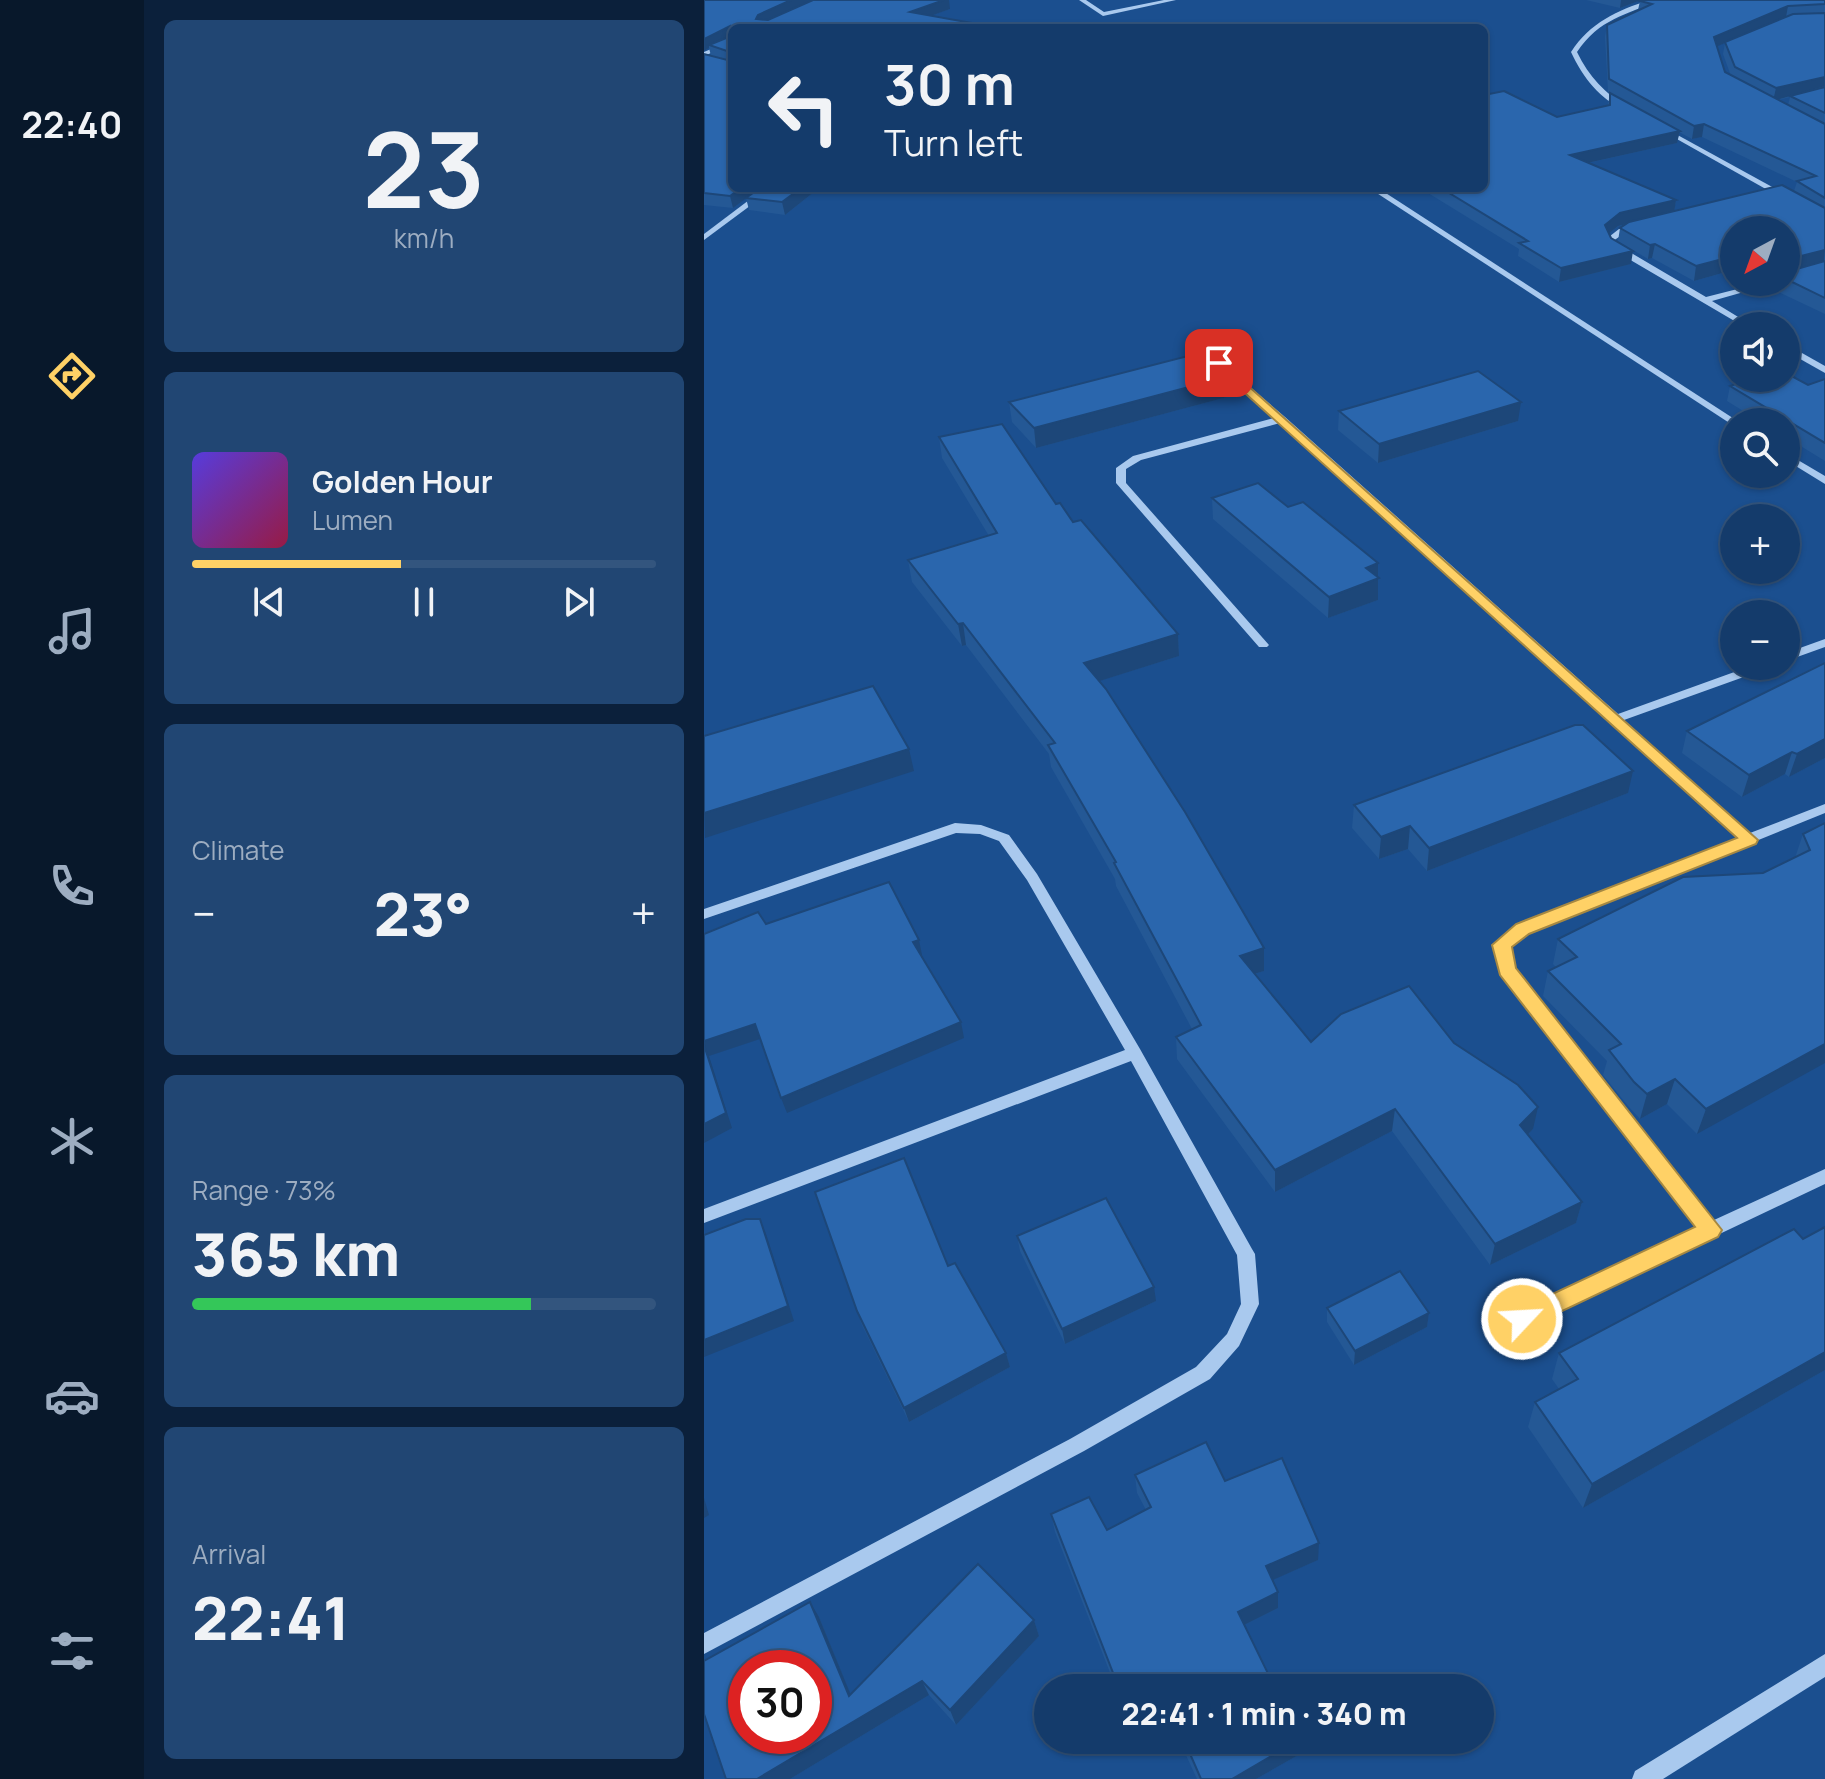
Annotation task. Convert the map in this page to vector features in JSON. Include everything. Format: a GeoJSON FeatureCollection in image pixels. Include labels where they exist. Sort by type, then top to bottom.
{"type":"FeatureCollection","features":[{"type":"Feature","properties":{"kind":"street"},"geometry":{"type":"LineString","coordinates":[[1082,0],[1103,14],[1173,0]]}},
{"type":"Feature","properties":{"kind":"street"},"geometry":{"type":"LineString","coordinates":[[1633,112],[1606,98],[1582,71],[1574,52],[1592,27],[1616,13],[1656,0]]}},
{"type":"Feature","properties":{"kind":"street"},"geometry":{"type":"LineString","coordinates":[[704,57],[728,44]]}},
{"type":"Feature","properties":{"kind":"street"},"geometry":{"type":"LineString","coordinates":[[704,57],[718,63]]}},
{"type":"Feature","properties":{"kind":"street"},"geometry":{"type":"LineString","coordinates":[[1646,120],[1790,199]]}},
{"type":"Feature","properties":{"kind":"street"},"geometry":{"type":"LineString","coordinates":[[704,238],[765,192]]}},
{"type":"Feature","properties":{"kind":"street"},"geometry":{"type":"LineString","coordinates":[[1379,192],[1720,413]]}},
{"type":"Feature","properties":{"kind":"street"},"geometry":{"type":"LineString","coordinates":[[1651,224],[1622,231],[1609,240],[1613,246],[1725,312]]}},
{"type":"Feature","properties":{"kind":"street"},"geometry":{"type":"LineString","coordinates":[[1705,300],[1721,296]]}},
{"type":"Feature","properties":{"kind":"street"},"geometry":{"type":"LineString","coordinates":[[1800,355],[1825,370]]}},
{"type":"Feature","properties":{"kind":"street"},"geometry":{"type":"LineString","coordinates":[[1219,363],[1750,840]]}},
{"type":"Feature","properties":{"kind":"street"},"geometry":{"type":"LineString","coordinates":[[1263,645],[1121,483],[1121,468],[1137,458],[1282,419]]}},
{"type":"Feature","properties":{"kind":"street"},"geometry":{"type":"LineString","coordinates":[[1800,465],[1825,481]]}},
{"type":"Feature","properties":{"kind":"street"},"geometry":{"type":"LineString","coordinates":[[1800,652],[1825,643]]}},
{"type":"Feature","properties":{"kind":"street"},"geometry":{"type":"LineString","coordinates":[[1616,719],[1723,680]]}},
{"type":"Feature","properties":{"kind":"street"},"geometry":{"type":"LineString","coordinates":[[1711,1230],[1507,970],[1502,945],[1523,929],[1825,808]]}},
{"type":"Feature","properties":{"kind":"street"},"geometry":{"type":"LineString","coordinates":[[704,914],[955,828],[981,830],[1004,838],[1032,877],[1135,1053],[1246,1254],[1250,1304],[1233,1340],[1203,1373],[1077,1445],[704,1644]]}},
{"type":"Feature","properties":{"kind":"street"},"geometry":{"type":"LineString","coordinates":[[704,1216],[1135,1053]]}},
{"type":"Feature","properties":{"kind":"street"},"geometry":{"type":"LineString","coordinates":[[1522,1319],[1825,1176]]}},
{"type":"Feature","properties":{"kind":"street"},"geometry":{"type":"LineString","coordinates":[[1643,1779],[1825,1665]]}},
{"type":"Feature","properties":{"kind":"building"},"geometry":{"type":"Polygon","coordinates":[[[704,0],[791,0],[758,15],[756,19],[768,20],[813,0],[944,0],[910,12],[978,24],[728,24],[728,27],[704,39],[704,0]]]}},
{"type":"Feature","properties":{"kind":"building"},"geometry":{"type":"Polygon","coordinates":[[[1642,0],[1825,0],[1825,4],[1788,6],[1714,37],[1725,72],[1825,124],[1825,198],[1797,181],[1816,176],[1704,124],[1694,126],[1609,79],[1607,25],[1652,4],[1642,0]]]}},
{"type":"Feature","properties":{"kind":"building"},"geometry":{"type":"Polygon","coordinates":[[[1825,13],[1825,77],[1776,88],[1735,67],[1725,42],[1793,14],[1825,13]]]}},
{"type":"Feature","properties":{"kind":"building"},"geometry":{"type":"Polygon","coordinates":[[[728,37],[728,51],[709,45],[728,37]]]}},
{"type":"Feature","properties":{"kind":"building"},"geometry":{"type":"Polygon","coordinates":[[[704,54],[728,60],[728,192],[736,192],[730,196],[704,193],[704,54]]]}},
{"type":"Feature","properties":{"kind":"building"},"geometry":{"type":"Polygon","coordinates":[[[1825,87],[1825,113],[1790,96],[1825,87]]]}},
{"type":"Feature","properties":{"kind":"building"},"geometry":{"type":"Polygon","coordinates":[[[1504,91],[1557,117],[1610,105],[1610,93],[1680,131],[1570,155],[1676,200],[1620,213],[1605,225],[1611,238],[1633,251],[1561,268],[1519,243],[1528,241],[1448,192],[1488,192],[1488,94],[1504,91]]]}},
{"type":"Feature","properties":{"kind":"building"},"geometry":{"type":"Polygon","coordinates":[[[1782,185],[1825,208],[1825,250],[1800,256],[1800,216],[1720,216],[1720,260],[1696,266],[1620,228],[1629,222],[1782,185]]]}},
{"type":"Feature","properties":{"kind":"building"},"geometry":{"type":"Polygon","coordinates":[[[754,192],[796,192],[782,202],[746,198],[754,192]]]}},
{"type":"Feature","properties":{"kind":"building"},"geometry":{"type":"Polygon","coordinates":[[[1825,261],[1825,298],[1800,286],[1800,268],[1825,261]]]}},
{"type":"Feature","properties":{"kind":"building"},"geometry":{"type":"Polygon","coordinates":[[[1215,349],[1242,373],[1034,428],[1009,402],[1215,349]]]}},
{"type":"Feature","properties":{"kind":"building"},"geometry":{"type":"Polygon","coordinates":[[[1478,371],[1521,402],[1379,444],[1339,411],[1478,371]]]}},
{"type":"Feature","properties":{"kind":"building"},"geometry":{"type":"Polygon","coordinates":[[[1825,379],[1825,443],[1800,428],[1800,408],[1767,408],[1740,392],[1800,392],[1800,381],[1808,385],[1825,379]]]}},
{"type":"Feature","properties":{"kind":"building"},"geometry":{"type":"Polygon","coordinates":[[[1002,424],[1056,504],[1060,503],[1073,522],[1081,520],[1178,634],[1084,663],[1106,689],[1185,812],[1264,948],[1240,956],[1311,1042],[1341,1014],[1409,986],[1454,1043],[1518,1085],[1538,1107],[1520,1125],[1582,1202],[1495,1244],[1395,1109],[1275,1170],[1176,1037],[1201,1025],[1116,862],[1048,745],[1055,743],[963,623],[958,624],[908,560],[997,533],[939,437],[1002,424]]]}},
{"type":"Feature","properties":{"kind":"building"},"geometry":{"type":"Polygon","coordinates":[[[1258,483],[1288,507],[1303,502],[1378,563],[1366,568],[1379,578],[1329,597],[1212,498],[1258,483]]]}},
{"type":"Feature","properties":{"kind":"building"},"geometry":{"type":"Polygon","coordinates":[[[1825,663],[1825,739],[1797,754],[1792,752],[1749,775],[1687,731],[1790,680],[1800,680],[1800,675],[1825,663]]]}},
{"type":"Feature","properties":{"kind":"building"},"geometry":{"type":"Polygon","coordinates":[[[873,686],[909,749],[704,813],[704,736],[873,686]]]}},
{"type":"Feature","properties":{"kind":"building"},"geometry":{"type":"Polygon","coordinates":[[[1575,725],[1583,725],[1633,771],[1429,848],[1410,826],[1381,837],[1354,805],[1575,725]]]}},
{"type":"Feature","properties":{"kind":"building"},"geometry":{"type":"Polygon","coordinates":[[[1825,823],[1825,1044],[1706,1109],[1675,1079],[1647,1094],[1609,1050],[1621,1044],[1548,971],[1577,957],[1558,939],[1683,877],[1763,873],[1810,850],[1803,834],[1825,823]]]}},
{"type":"Feature","properties":{"kind":"building"},"geometry":{"type":"Polygon","coordinates":[[[889,882],[919,940],[913,942],[961,1022],[781,1098],[755,1024],[704,1041],[704,934],[758,912],[766,924],[889,882]]]}},
{"type":"Feature","properties":{"kind":"building"},"geometry":{"type":"Polygon","coordinates":[[[704,1045],[726,1113],[704,1124],[704,1045]]]}},
{"type":"Feature","properties":{"kind":"building"},"geometry":{"type":"Polygon","coordinates":[[[904,1158],[948,1266],[955,1263],[1006,1353],[904,1408],[857,1311],[815,1192],[904,1158]]]}},
{"type":"Feature","properties":{"kind":"building"},"geometry":{"type":"Polygon","coordinates":[[[1106,1198],[1154,1287],[1062,1329],[1017,1236],[1106,1198]]]}},
{"type":"Feature","properties":{"kind":"building"},"geometry":{"type":"Polygon","coordinates":[[[746,1219],[760,1219],[788,1306],[704,1340],[704,1235],[746,1219]]]}},
{"type":"Feature","properties":{"kind":"building"},"geometry":{"type":"Polygon","coordinates":[[[1825,1227],[1825,1352],[1592,1484],[1535,1402],[1578,1379],[1559,1353],[1794,1229],[1803,1239],[1825,1227]]]}},
{"type":"Feature","properties":{"kind":"building"},"geometry":{"type":"Polygon","coordinates":[[[1400,1271],[1429,1313],[1355,1351],[1327,1308],[1400,1271]]]}},
{"type":"Feature","properties":{"kind":"building"},"geometry":{"type":"Polygon","coordinates":[[[1206,1442],[1225,1481],[1282,1458],[1319,1543],[1266,1566],[1278,1592],[1238,1612],[1268,1674],[1114,1674],[1051,1514],[1089,1497],[1107,1530],[1151,1507],[1135,1475],[1206,1442]]]}},
{"type":"Feature","properties":{"kind":"building"},"geometry":{"type":"Polygon","coordinates":[[[978,1564],[1034,1620],[950,1710],[922,1681],[832,1734],[832,1655],[849,1696],[978,1564]]]}},
{"type":"Feature","properties":{"kind":"building"},"geometry":{"type":"Polygon","coordinates":[[[810,1602],[830,1650],[728,1650],[728,1754],[799,1754],[757,1779],[726,1779],[704,1714],[704,1661],[810,1602]]]}},
{"type":"Feature","properties":{"kind":"building"},"geometry":{"type":"Polygon","coordinates":[[[1190,1754],[1275,1754],[1232,1779],[1201,1779],[1190,1754]]]}},
{"type":"Feature","properties":{"kind":"route"},"geometry":{"type":"LineString","coordinates":[[1219,363],[1750,840],[1523,929],[1502,945],[1507,970],[1711,1230],[1522,1319]]}}]}
